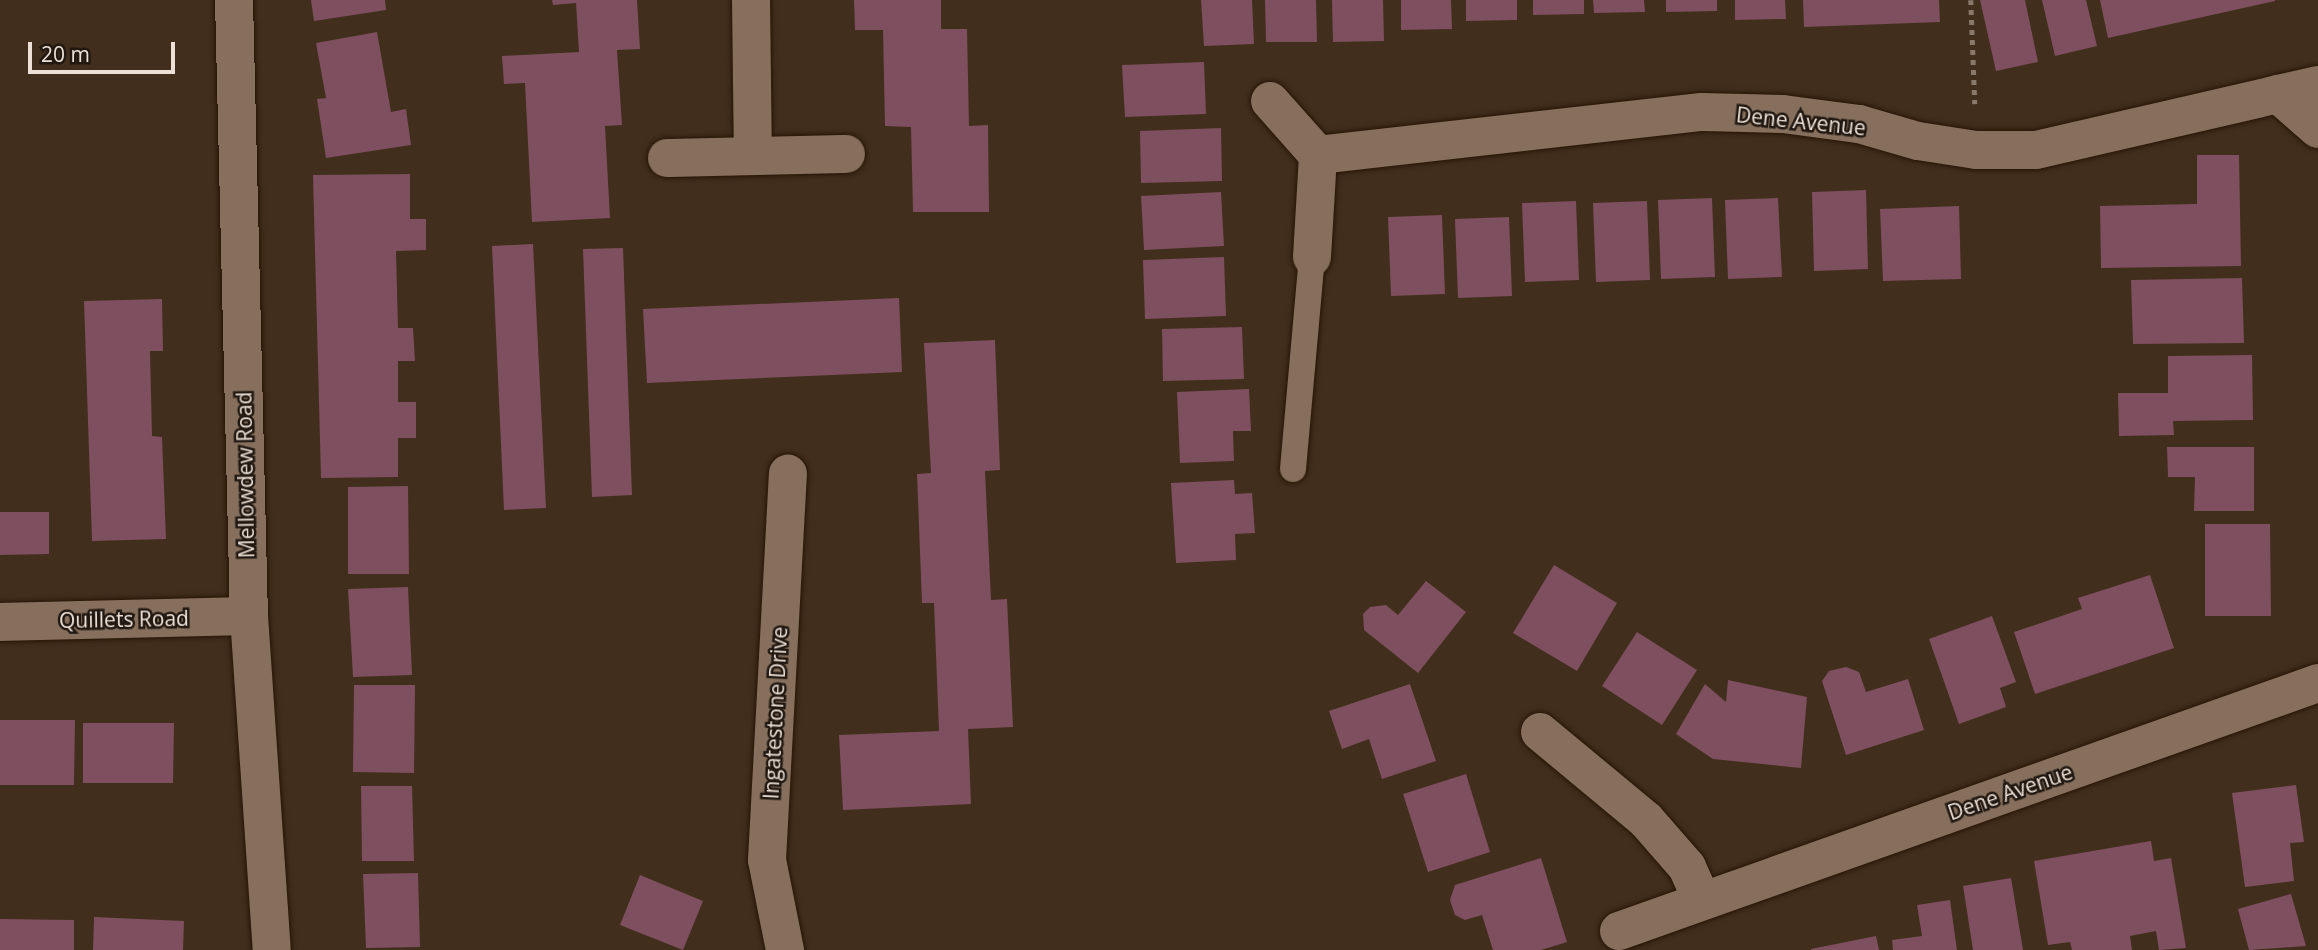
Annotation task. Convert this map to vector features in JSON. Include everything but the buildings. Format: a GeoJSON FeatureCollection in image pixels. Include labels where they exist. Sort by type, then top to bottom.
{"type":"FeatureCollection","features":[{"type":"Feature","properties":{"kind":"street","name":"Mellowdew Road"},"geometry":{"type":"LineString","coordinates":[[234,0],[249,616],[272,950]]}},
{"type":"Feature","properties":{"kind":"street"},"geometry":{"type":"LineString","coordinates":[[751,0],[753,153]]}},
{"type":"Feature","properties":{"kind":"street","name":"Dene Avenue"},"geometry":{"type":"LineString","coordinates":[[1318,155],[1702,112],[1783,114],[1859,124],[1918,141],[1976,150],[2036,150],[2318,85]]}},
{"type":"Feature","properties":{"kind":"street"},"geometry":{"type":"LineString","coordinates":[[2278,94],[2318,129]]}},
{"type":"Feature","properties":{"kind":"street"},"geometry":{"type":"LineString","coordinates":[[1270,101],[1318,155],[1312,257]]}},
{"type":"Feature","properties":{"kind":"street"},"geometry":{"type":"LineString","coordinates":[[667,158],[753,153],[846,154]]}},
{"type":"Feature","properties":{"kind":"street","name":"Ingatestone Drive"},"geometry":{"type":"LineString","coordinates":[[785,950],[767,860],[788,474]]}},
{"type":"Feature","properties":{"kind":"street","name":"Quillets Road"},"geometry":{"type":"LineString","coordinates":[[0,622],[249,616]]}},
{"type":"Feature","properties":{"kind":"street","name":"Dene Avenue"},"geometry":{"type":"LineString","coordinates":[[1619,931],[2318,683]]}},
{"type":"Feature","properties":{"kind":"street"},"geometry":{"type":"LineString","coordinates":[[1540,732],[1646,820],[1687,867],[1702,900]]}},
{"type":"Feature","properties":{"kind":"lane"},"geometry":{"type":"LineString","coordinates":[[1293,468],[1312,257]]}},
{"type":"Feature","properties":{"kind":"path"},"geometry":{"type":"LineString","coordinates":[[1971,0],[1976,150]]}}]}
